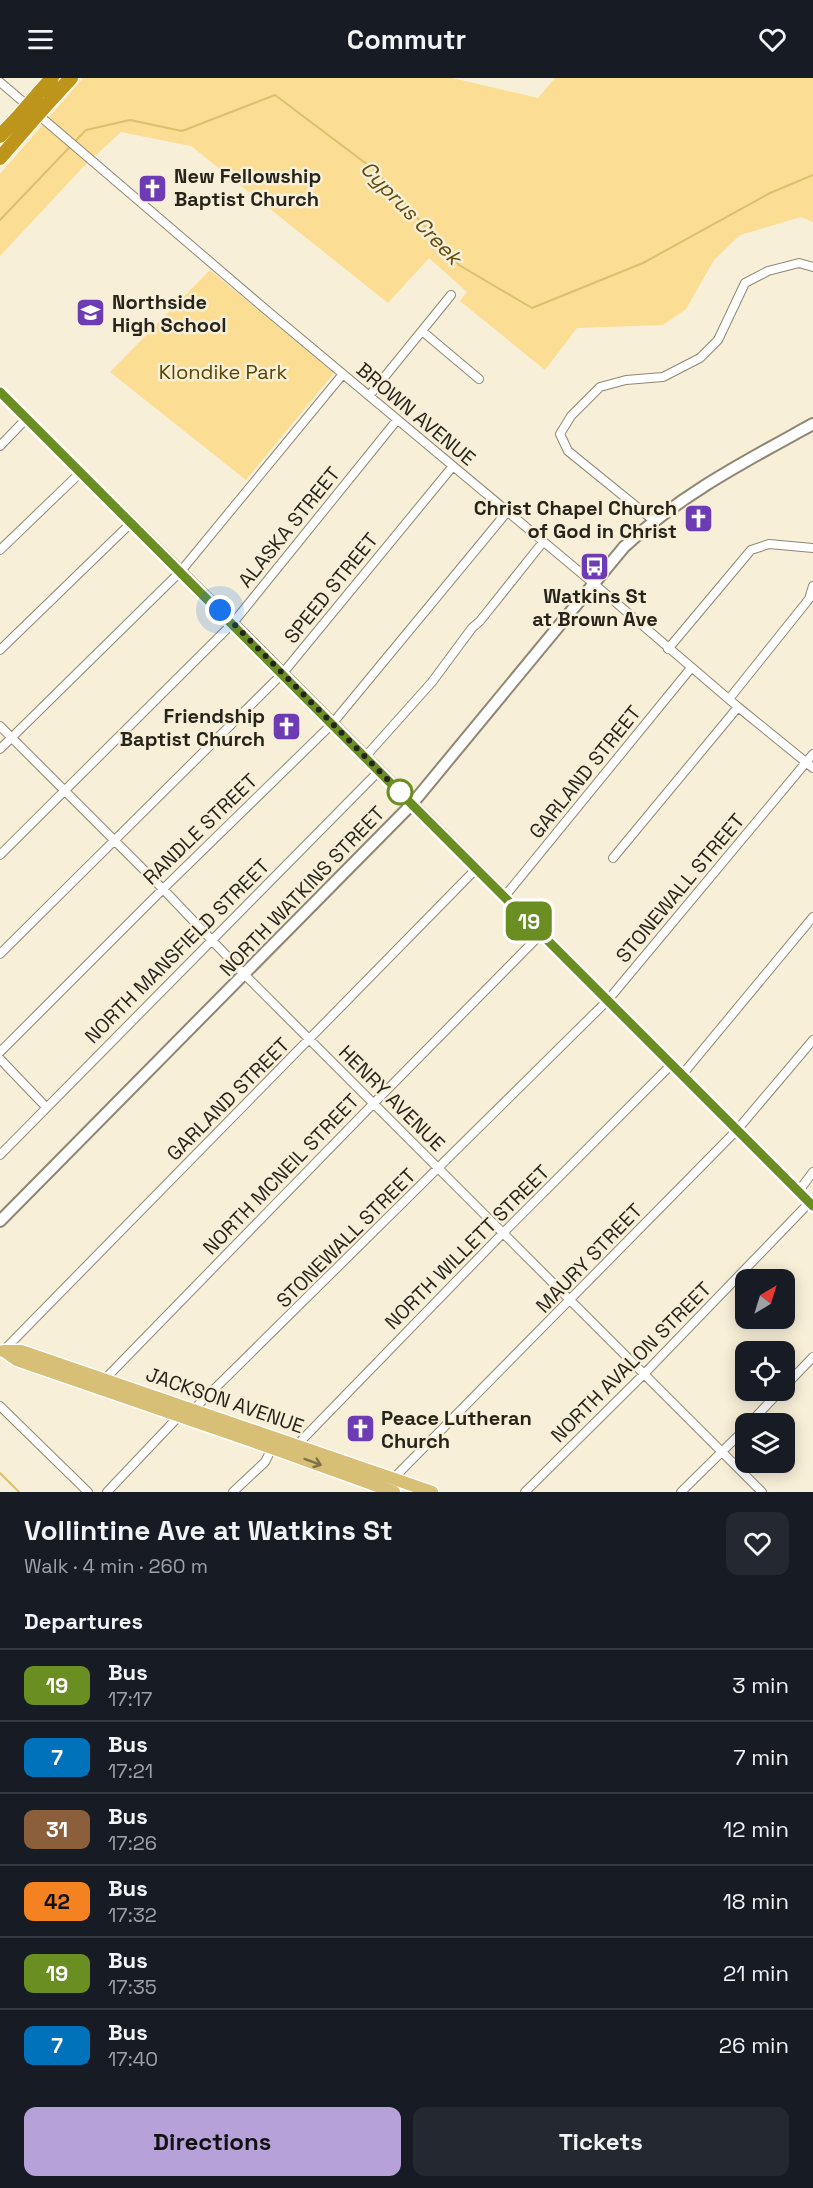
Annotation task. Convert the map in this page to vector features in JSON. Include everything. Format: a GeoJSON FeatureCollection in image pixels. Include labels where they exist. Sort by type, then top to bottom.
{"type":"FeatureCollection","features":[{"type":"Feature","properties":{"kind":"highway"},"geometry":{"type":"LineString","coordinates":[[0,158],[22,123],[43,99],[71,78]]}},
{"type":"Feature","properties":{"kind":"highway"},"geometry":{"type":"LineString","coordinates":[[43,99],[51,79]]}},
{"type":"Feature","properties":{"kind":"highway"},"geometry":{"type":"LineString","coordinates":[[0,136],[22,123]]}},
{"type":"Feature","properties":{"kind":"main road","name":"NORTH WATKINS STREET"},"geometry":{"type":"LineString","coordinates":[[0,1221],[412,804],[624,547],[653,520],[701,486],[813,424]]}},
{"type":"Feature","properties":{"kind":"main road","name":"JACKSON AVENUE"},"geometry":{"type":"LineString","coordinates":[[2,1350],[17,1360],[194,1410],[274,1443]]}},
{"type":"Feature","properties":{"kind":"main road","name":"JACKSON AVENUE"},"geometry":{"type":"LineString","coordinates":[[100,1383],[179,1416],[394,1478],[432,1492]]}},
{"type":"Feature","properties":{"kind":"main road","name":"JACKSON AVENUE"},"geometry":{"type":"LineString","coordinates":[[292,1449],[386,1491]]}},
{"type":"Feature","properties":{"kind":"street","name":"BROWN AVENUE"},"geometry":{"type":"LineString","coordinates":[[0,82],[668,649],[810,765]]}},
{"type":"Feature","properties":{"kind":"street"},"geometry":{"type":"LineString","coordinates":[[653,520],[568,451],[560,434],[571,416],[600,387],[626,380],[663,377],[700,358],[718,340],[745,283],[768,271],[799,263],[813,267]]}},
{"type":"Feature","properties":{"kind":"street"},"geometry":{"type":"LineString","coordinates":[[369,396],[451,295]]}},
{"type":"Feature","properties":{"kind":"street"},"geometry":{"type":"LineString","coordinates":[[422,331],[479,379]]}},
{"type":"Feature","properties":{"kind":"street"},"geometry":{"type":"LineString","coordinates":[[0,749],[181,571],[343,374]]}},
{"type":"Feature","properties":{"kind":"street"},"geometry":{"type":"LineString","coordinates":[[0,392],[811,1204]]}},
{"type":"Feature","properties":{"kind":"street"},"geometry":{"type":"LineString","coordinates":[[0,446],[27,418]]}},
{"type":"Feature","properties":{"kind":"street","name":"ALASKA STREET"},"geometry":{"type":"LineString","coordinates":[[0,855],[233,623],[397,420]]}},
{"type":"Feature","properties":{"kind":"street","name":"SPEED STREET"},"geometry":{"type":"LineString","coordinates":[[0,954],[283,673],[453,466]]}},
{"type":"Feature","properties":{"kind":"street"},"geometry":{"type":"LineString","coordinates":[[0,550],[81,472]]}},
{"type":"Feature","properties":{"kind":"street","name":"RANDLE STREET"},"geometry":{"type":"LineString","coordinates":[[0,1052],[163,888],[332,724],[507,512]]}},
{"type":"Feature","properties":{"kind":"street"},"geometry":{"type":"LineString","coordinates":[[0,650],[131,523]]}},
{"type":"Feature","properties":{"kind":"street"},"geometry":{"type":"LineString","coordinates":[[365,757],[432,682],[472,628],[543,542]]}},
{"type":"Feature","properties":{"kind":"street"},"geometry":{"type":"LineString","coordinates":[[668,649],[751,550],[769,544],[813,548]]}},
{"type":"Feature","properties":{"kind":"street"},"geometry":{"type":"LineString","coordinates":[[729,699],[809,599],[813,586]]}},
{"type":"Feature","properties":{"kind":"street","name":"GARLAND STREET"},"geometry":{"type":"LineString","coordinates":[[505,896],[691,668]]}},
{"type":"Feature","properties":{"kind":"street"},"geometry":{"type":"LineString","coordinates":[[613,858],[738,708]]}},
{"type":"Feature","properties":{"kind":"street","name":"HENRY AVENUE"},"geometry":{"type":"LineString","coordinates":[[0,726],[163,888],[245,975],[762,1492]]}},
{"type":"Feature","properties":{"kind":"street","name":"STONEWALL STREET"},"geometry":{"type":"LineString","coordinates":[[107,1492],[179,1416],[194,1410],[608,1000],[810,765],[813,754]]}},
{"type":"Feature","properties":{"kind":"street","name":"NORTH MANSFIELD STREET"},"geometry":{"type":"LineString","coordinates":[[0,1155],[379,771]]}},
{"type":"Feature","properties":{"kind":"street","name":"GARLAND STREET"},"geometry":{"type":"LineString","coordinates":[[2,1350],[476,869]]}},
{"type":"Feature","properties":{"kind":"street"},"geometry":{"type":"LineString","coordinates":[[682,1075],[813,917]]}},
{"type":"Feature","properties":{"kind":"street","name":"NORTH MCNEIL STREET"},"geometry":{"type":"LineString","coordinates":[[100,1383],[541,934]]}},
{"type":"Feature","properties":{"kind":"street","name":"MAURY STREET"},"geometry":{"type":"LineString","coordinates":[[386,1491],[394,1478],[737,1130],[813,1040]]}},
{"type":"Feature","properties":{"kind":"street"},"geometry":{"type":"LineString","coordinates":[[0,1059],[46,1107]]}},
{"type":"Feature","properties":{"kind":"street","name":"NORTH WILLETT STREET"},"geometry":{"type":"LineString","coordinates":[[292,1449],[671,1065]]}},
{"type":"Feature","properties":{"kind":"street"},"geometry":{"type":"LineString","coordinates":[[798,1192],[813,1172]]}},
{"type":"Feature","properties":{"kind":"street","name":"NORTH AVALON STREET"},"geometry":{"type":"LineString","coordinates":[[525,1492],[811,1204]]}},
{"type":"Feature","properties":{"kind":"street"},"geometry":{"type":"LineString","coordinates":[[795,1376],[813,1357]]}},
{"type":"Feature","properties":{"kind":"street"},"geometry":{"type":"LineString","coordinates":[[759,1413],[771,1401]]}},
{"type":"Feature","properties":{"kind":"street"},"geometry":{"type":"LineString","coordinates":[[0,1406],[88,1492]]}},
{"type":"Feature","properties":{"kind":"street"},"geometry":{"type":"LineString","coordinates":[[681,1492],[735,1439]]}},
{"type":"Feature","properties":{"kind":"street"},"geometry":{"type":"LineString","coordinates":[[233,1492],[265,1462],[274,1443]]}},
{"type":"Feature","properties":{"kind":"green space"},"geometry":{"type":"Polygon","coordinates":[[[83,78],[452,78],[538,98],[555,78],[813,78],[813,222],[801,217],[740,235],[714,260],[686,309],[663,325],[577,328],[545,370],[460,301],[467,292],[429,258],[388,303],[191,146],[121,132],[84,166],[0,256],[0,174],[83,78]]]}},
{"type":"Feature","properties":{"kind":"green space","name":"Klondike Park"},"geometry":{"type":"Polygon","coordinates":[[[210,270],[334,373],[246,480],[110,372],[210,270]]]}},
{"type":"Feature","properties":{"kind":"waterway","name":"Cyprus Creek"},"geometry":{"type":"LineString","coordinates":[[0,220],[86,130],[130,120],[182,131],[275,95],[376,171],[459,265],[532,308],[643,263],[770,193],[813,175]]}},
{"type":"Feature","properties":{"kind":"waterway"},"geometry":{"type":"LineString","coordinates":[[0,1473],[19,1492]]}},
{"type":"Feature","properties":{"kind":"bus line","name":"19"},"geometry":{"type":"LineString","coordinates":[[0,392],[813,1206]]}},
{"type":"Feature","properties":{"kind":"place","name":"New Fellowship Baptist Church"},"geometry":{"type":"Point","coordinates":[153,188]}},
{"type":"Feature","properties":{"kind":"place","name":"Northside High School"},"geometry":{"type":"Point","coordinates":[91,313]}},
{"type":"Feature","properties":{"kind":"place","name":"Christ Chapel Church of God in Christ"},"geometry":{"type":"Point","coordinates":[698,519]}},
{"type":"Feature","properties":{"kind":"place","name":"Watkins St at Brown Ave"},"geometry":{"type":"Point","coordinates":[595,566]}},
{"type":"Feature","properties":{"kind":"place","name":"Friendship Baptist Church"},"geometry":{"type":"Point","coordinates":[286,727]}},
{"type":"Feature","properties":{"kind":"place","name":"Peace Lutheran Church"},"geometry":{"type":"Point","coordinates":[360,1429]}},
{"type":"Feature","properties":{"kind":"route"},"geometry":{"type":"LineString","coordinates":[[220,610],[400,792]]}}]}
